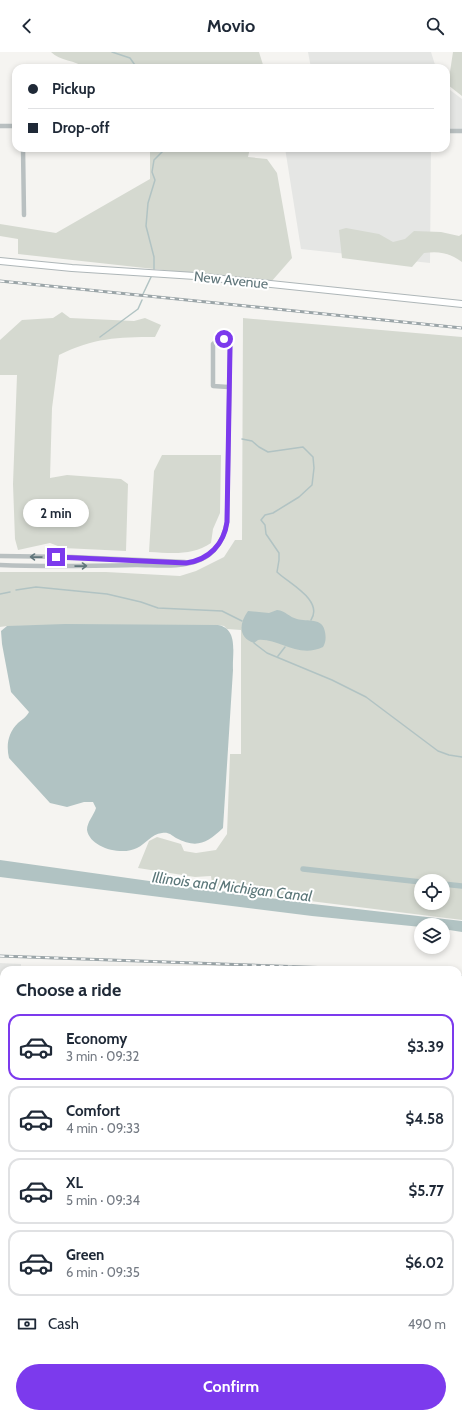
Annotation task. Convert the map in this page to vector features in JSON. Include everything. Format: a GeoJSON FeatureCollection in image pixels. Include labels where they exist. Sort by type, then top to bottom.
{"type":"FeatureCollection","features":[{"type":"Feature","properties":{"kind":"main road","name":"New Avenue"},"geometry":{"type":"LineString","coordinates":[[0,261],[72,268],[195,276],[462,304]]}},
{"type":"Feature","properties":{"kind":"street"},"geometry":{"type":"LineString","coordinates":[[0,126],[12,126]]}},
{"type":"Feature","properties":{"kind":"street"},"geometry":{"type":"LineString","coordinates":[[450,131],[462,132]]}},
{"type":"Feature","properties":{"kind":"street"},"geometry":{"type":"LineString","coordinates":[[23,152],[24,216]]}},
{"type":"Feature","properties":{"kind":"street"},"geometry":{"type":"LineString","coordinates":[[0,565],[76,566],[179,564],[200,560],[210,554],[221,541],[226,528],[230,347],[227,340],[219,339],[213,344],[213,386],[228,387]]}},
{"type":"Feature","properties":{"kind":"street"},"geometry":{"type":"LineString","coordinates":[[0,556],[72,557],[186,563]]}},
{"type":"Feature","properties":{"kind":"shaded area"},"geometry":{"type":"Polygon","coordinates":[[[51,52],[259,52],[263,64],[80,64],[55,55],[51,52]]]}},
{"type":"Feature","properties":{"kind":"shaded area"},"geometry":{"type":"Polygon","coordinates":[[[308,52],[431,52],[435,64],[310,64],[308,52]]]}},
{"type":"Feature","properties":{"kind":"shaded area"},"geometry":{"type":"Polygon","coordinates":[[[453,52],[462,52],[462,96],[450,87],[450,72],[453,52]]]}},
{"type":"Feature","properties":{"kind":"shaded area"},"geometry":{"type":"Polygon","coordinates":[[[450,90],[462,99],[462,132],[450,132],[450,90]]]}},
{"type":"Feature","properties":{"kind":"shaded area"},"geometry":{"type":"Polygon","coordinates":[[[150,152],[249,152],[248,157],[267,159],[277,173],[292,258],[271,282],[18,254],[18,239],[0,236],[0,224],[56,233],[150,179],[150,152]]]}},
{"type":"Feature","properties":{"kind":"shaded area"},"geometry":{"type":"Polygon","coordinates":[[[286,152],[431,152],[430,263],[301,249],[286,152]]]}},
{"type":"Feature","properties":{"kind":"shaded area"},"geometry":{"type":"Polygon","coordinates":[[[346,228],[379,234],[393,242],[405,239],[414,231],[441,232],[459,236],[462,234],[462,262],[444,253],[435,252],[424,253],[412,267],[342,258],[339,230],[346,228]]]}},
{"type":"Feature","properties":{"kind":"shaded area"},"geometry":{"type":"Polygon","coordinates":[[[62,312],[70,318],[134,321],[145,318],[161,325],[155,337],[117,338],[95,342],[83,345],[59,355],[52,408],[50,478],[67,475],[121,479],[128,484],[126,551],[63,548],[50,543],[18,550],[15,539],[13,484],[17,375],[0,375],[0,340],[22,320],[53,318],[62,312]]]}},
{"type":"Feature","properties":{"kind":"shaded area"},"geometry":{"type":"Polygon","coordinates":[[[243,318],[462,337],[462,920],[213,889],[211,876],[195,877],[138,868],[149,841],[157,837],[181,844],[184,851],[196,853],[216,850],[227,834],[230,754],[241,754],[241,630],[227,629],[224,626],[218,625],[0,627],[0,572],[106,572],[180,576],[196,571],[224,557],[235,540],[242,540],[243,318]]]}},
{"type":"Feature","properties":{"kind":"shaded area"},"geometry":{"type":"Polygon","coordinates":[[[162,455],[221,455],[220,513],[213,529],[211,543],[197,550],[182,553],[149,552],[154,471],[162,455]]]}},
{"type":"Feature","properties":{"kind":"shaded area"},"geometry":{"type":"Polygon","coordinates":[[[277,610],[297,619],[314,621],[321,624],[324,627],[326,636],[323,647],[305,651],[297,650],[266,640],[258,640],[254,643],[245,638],[242,625],[248,611],[269,613],[277,610]]]}},
{"type":"Feature","properties":{"kind":"shaded area"},"geometry":{"type":"Polygon","coordinates":[[[65,624],[218,625],[225,627],[229,631],[233,643],[233,670],[223,828],[207,841],[196,844],[190,843],[176,838],[168,833],[162,833],[155,835],[137,848],[131,850],[115,851],[100,846],[89,836],[87,830],[88,824],[96,808],[93,802],[84,802],[67,807],[50,803],[9,758],[8,744],[10,735],[18,723],[29,712],[11,692],[1,631],[7,626],[65,624]]]}},
{"type":"Feature","properties":{"kind":"shaded area","name":"Illinois and Michigan Canal"},"geometry":{"type":"Polygon","coordinates":[[[0,860],[313,904],[436,918],[414,918],[414,926],[312,916],[0,877],[0,860]]]}},
{"type":"Feature","properties":{"kind":"shaded area","name":"Illinois and Michigan Canal"},"geometry":{"type":"Polygon","coordinates":[[[450,920],[462,921],[462,932],[450,930],[450,920]]]}},
{"type":"Feature","properties":{"kind":"shaded area"},"geometry":{"type":"Polygon","coordinates":[[[0,963],[21,964],[21,966],[0,966],[0,963]]]}},
{"type":"Feature","properties":{"kind":"waterway"},"geometry":{"type":"LineString","coordinates":[[112,52],[130,58],[134,64]]}},
{"type":"Feature","properties":{"kind":"waterway"},"geometry":{"type":"LineString","coordinates":[[154,269],[154,257],[146,226],[148,203],[155,180],[152,172],[154,160],[162,152]]}},
{"type":"Feature","properties":{"kind":"waterway"},"geometry":{"type":"LineString","coordinates":[[143,294],[152,275]]}},
{"type":"Feature","properties":{"kind":"waterway"},"geometry":{"type":"LineString","coordinates":[[100,337],[138,309],[142,300]]}},
{"type":"Feature","properties":{"kind":"waterway"},"geometry":{"type":"LineString","coordinates":[[242,439],[252,441],[268,452],[303,447],[313,457],[314,468],[312,485],[299,497],[273,513],[265,515],[261,520],[265,525],[266,534],[279,553],[277,572],[309,599],[313,606],[314,613],[311,620]]}},
{"type":"Feature","properties":{"kind":"waterway"},"geometry":{"type":"LineString","coordinates":[[16,590],[36,587],[107,594],[141,602],[158,608],[222,611],[242,621]]}},
{"type":"Feature","properties":{"kind":"waterway"},"geometry":{"type":"LineString","coordinates":[[0,594],[10,592]]}},
{"type":"Feature","properties":{"kind":"waterway"},"geometry":{"type":"LineString","coordinates":[[254,643],[267,653],[332,680],[366,697],[438,751],[449,755],[462,757]]}},
{"type":"Feature","properties":{"kind":"waterway"},"geometry":{"type":"LineString","coordinates":[[278,656],[285,647]]}},
{"type":"Feature","properties":{"kind":"waterway"},"geometry":{"type":"LineString","coordinates":[[303,869],[414,881]]}},
{"type":"Feature","properties":{"kind":"waterway"},"geometry":{"type":"LineString","coordinates":[[450,885],[462,886]]}},
{"type":"Feature","properties":{"kind":"railway"},"geometry":{"type":"LineString","coordinates":[[0,281],[462,328]]}},
{"type":"Feature","properties":{"kind":"railway"},"geometry":{"type":"LineString","coordinates":[[0,956],[278,966]]}},
{"type":"Feature","properties":{"kind":"route"},"geometry":{"type":"LineString","coordinates":[[56,557],[179,561],[186,563],[206,557],[218,545],[223,536],[227,522],[228,387],[230,347],[227,340],[224,339]]}}]}
